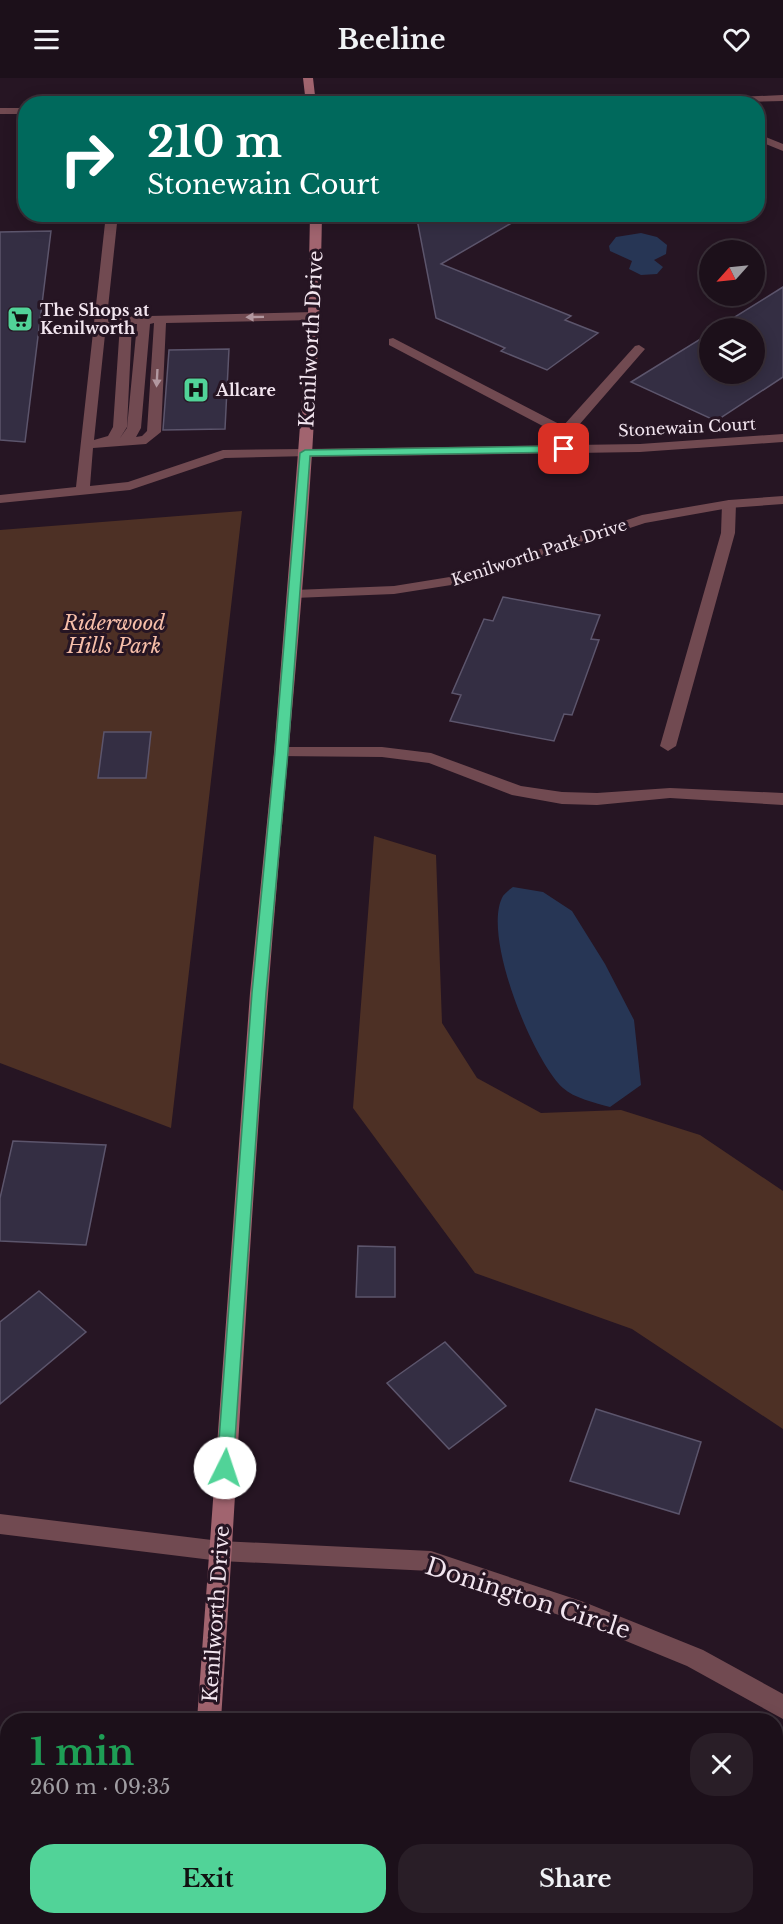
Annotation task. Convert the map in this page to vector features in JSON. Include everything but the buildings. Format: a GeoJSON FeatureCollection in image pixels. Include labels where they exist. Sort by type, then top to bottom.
{"type":"FeatureCollection","features":[{"type":"Feature","properties":{"kind":"street"},"geometry":{"type":"LineString","coordinates":[[308,78],[310,96]]}},
{"type":"Feature","properties":{"kind":"street"},"geometry":{"type":"LineString","coordinates":[[765,99],[783,98]]}},
{"type":"Feature","properties":{"kind":"street"},"geometry":{"type":"LineString","coordinates":[[0,111],[18,111]]}},
{"type":"Feature","properties":{"kind":"street"},"geometry":{"type":"LineString","coordinates":[[765,140],[783,148]]}},
{"type":"Feature","properties":{"kind":"street"},"geometry":{"type":"LineString","coordinates":[[82,492],[111,222]]}},
{"type":"Feature","properties":{"kind":"street","name":"Kenilworth Drive"},"geometry":{"type":"LineString","coordinates":[[208,1713],[259,993],[282,752],[305,453],[314,316],[316,222]]}},
{"type":"Feature","properties":{"kind":"street"},"geometry":{"type":"LineString","coordinates":[[99,321],[314,316]]}},
{"type":"Feature","properties":{"kind":"street"},"geometry":{"type":"LineString","coordinates":[[122,443],[128,439],[134,428],[144,320]]}},
{"type":"Feature","properties":{"kind":"street"},"geometry":{"type":"LineString","coordinates":[[86,444],[146,440],[154,432],[160,320]]}},
{"type":"Feature","properties":{"kind":"street"},"geometry":{"type":"LineString","coordinates":[[105,444],[113,439],[120,427],[126,321]]}},
{"type":"Feature","properties":{"kind":"street"},"geometry":{"type":"LineString","coordinates":[[393,342],[565,432]]}},
{"type":"Feature","properties":{"kind":"street"},"geometry":{"type":"LineString","coordinates":[[564,449],[565,432],[639,349]]}},
{"type":"Feature","properties":{"kind":"street","name":"Stonewain Court"},"geometry":{"type":"LineString","coordinates":[[0,499],[130,486],[223,454],[640,448],[783,438]]}},
{"type":"Feature","properties":{"kind":"street","name":"Kenilworth Park Drive"},"geometry":{"type":"LineString","coordinates":[[294,594],[434,585],[473,576],[642,519],[729,504],[783,500]]}},
{"type":"Feature","properties":{"kind":"street"},"geometry":{"type":"LineString","coordinates":[[668,746],[728,533],[729,504]]}},
{"type":"Feature","properties":{"kind":"street"},"geometry":{"type":"LineString","coordinates":[[282,752],[382,752],[431,758],[518,790],[562,798],[597,799],[670,793],[783,799]]}},
{"type":"Feature","properties":{"kind":"street","name":"Donington Circle"},"geometry":{"type":"LineString","coordinates":[[0,1524],[220,1551],[430,1561],[584,1613],[695,1658],[783,1707]]}},
{"type":"Feature","properties":{"kind":"green space","name":"Riderwood Hills Park"},"geometry":{"type":"Polygon","coordinates":[[[242,511],[171,1128],[0,1063],[0,530],[242,511]]]}},
{"type":"Feature","properties":{"kind":"green space"},"geometry":{"type":"Polygon","coordinates":[[[374,836],[436,855],[442,1023],[477,1078],[541,1113],[621,1110],[700,1135],[783,1191],[783,1429],[632,1329],[475,1273],[353,1108],[374,836]]]}},
{"type":"Feature","properties":{"kind":"water"},"geometry":{"type":"Polygon","coordinates":[[[641,233],[657,237],[667,245],[666,254],[654,260],[663,267],[657,274],[641,275],[629,269],[632,261],[610,251],[609,246],[616,237],[641,233]]]}},
{"type":"Feature","properties":{"kind":"water"},"geometry":{"type":"Polygon","coordinates":[[[513,887],[543,892],[572,911],[605,964],[634,1020],[641,1085],[610,1107],[591,1102],[563,1088],[551,1074],[525,1025],[504,966],[499,938],[498,914],[503,896],[513,887]]]}},
{"type":"Feature","properties":{"kind":"place","name":"The Shops at Kenilworth"},"geometry":{"type":"Point","coordinates":[20,319]}},
{"type":"Feature","properties":{"kind":"place","name":"Allcare"},"geometry":{"type":"Point","coordinates":[196,390]}},
{"type":"Feature","properties":{"kind":"route"},"geometry":{"type":"LineString","coordinates":[[225,1468],[259,993],[282,752],[305,453],[436,453],[564,449]]}}]}
